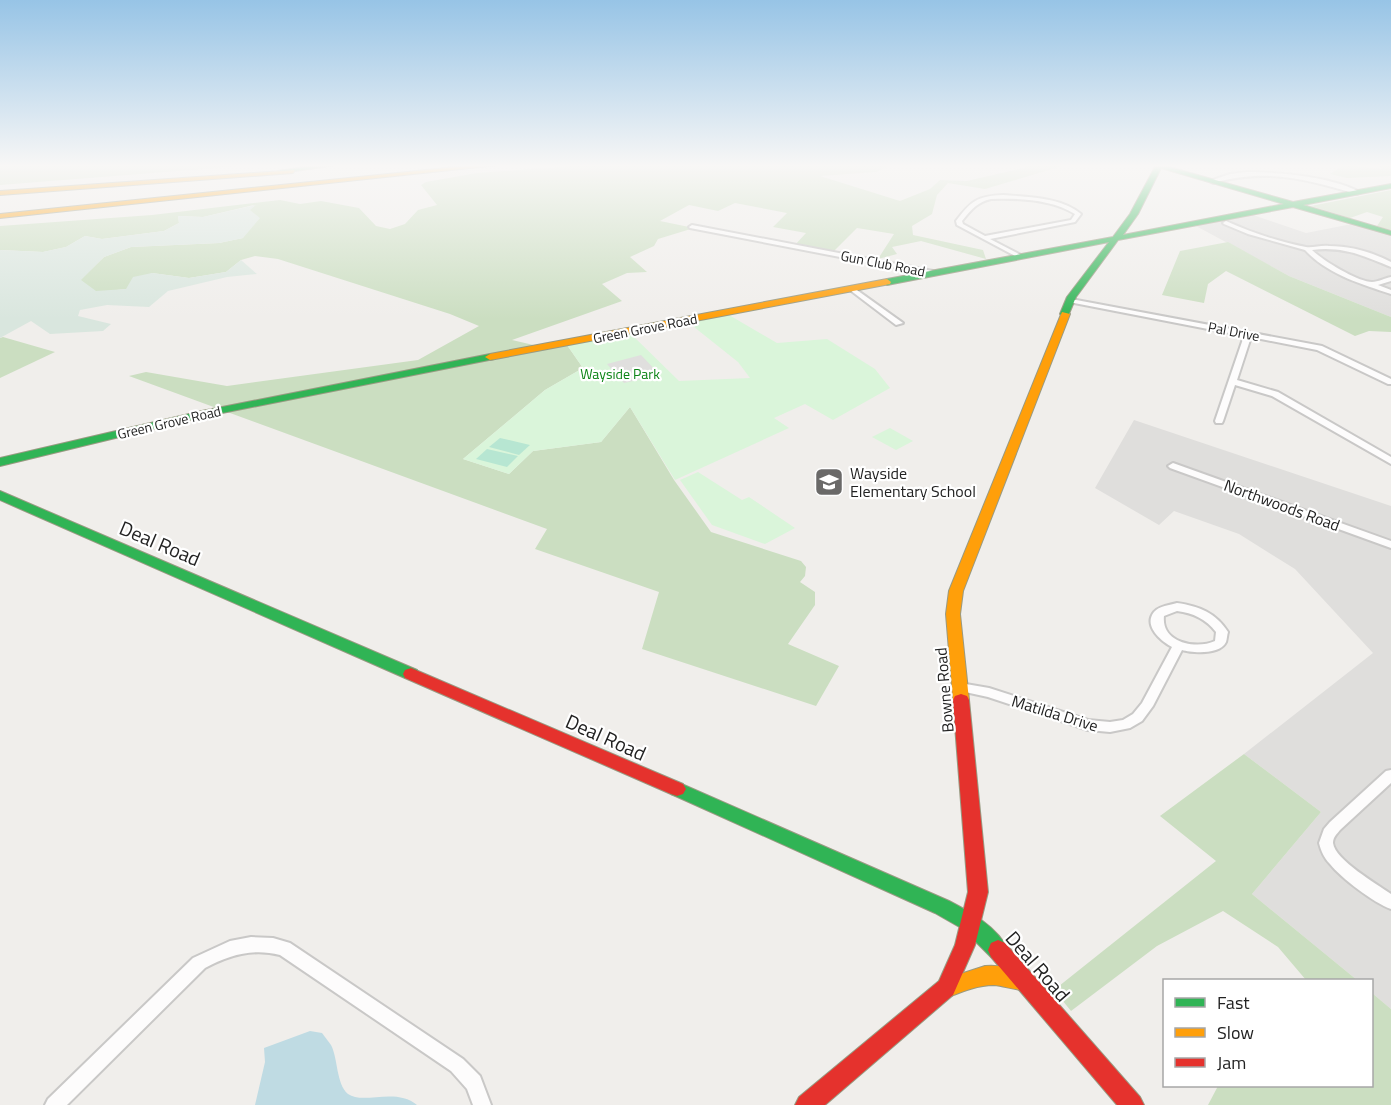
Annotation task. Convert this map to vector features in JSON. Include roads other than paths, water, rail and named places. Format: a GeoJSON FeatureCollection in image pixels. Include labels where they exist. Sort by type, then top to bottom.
{"type":"FeatureCollection","features":[{"type":"Feature","properties":{"kind":"main road","name":"Bowne Road"},"geometry":{"type":"LineString","coordinates":[[807,1105],[946,988],[965,945],[978,892],[953,614],[956,591],[1071,301],[1080,284],[1132,217]]}},
{"type":"Feature","properties":{"kind":"main road","name":"Green Grove Road"},"geometry":{"type":"LineString","coordinates":[[0,462],[235,407],[1019,256],[1241,217]]}},
{"type":"Feature","properties":{"kind":"main road"},"geometry":{"type":"LineString","coordinates":[[1333,217],[1391,233]]}},
{"type":"Feature","properties":{"kind":"main road"},"geometry":{"type":"LineString","coordinates":[[1126,225],[1146,232]]}},
{"type":"Feature","properties":{"kind":"main road"},"geometry":{"type":"LineString","coordinates":[[1082,245],[1105,250]]}},
{"type":"Feature","properties":{"kind":"main road","name":"Deal Road"},"geometry":{"type":"LineString","coordinates":[[0,495],[783,835],[942,907],[970,923],[993,944],[1132,1105]]}},
{"type":"Feature","properties":{"kind":"main road"},"geometry":{"type":"LineString","coordinates":[[946,988],[987,972],[998,972],[1025,981]]}},
{"type":"Feature","properties":{"kind":"street"},"geometry":{"type":"LineString","coordinates":[[964,217],[958,223],[1019,256]]}},
{"type":"Feature","properties":{"kind":"street"},"geometry":{"type":"LineString","coordinates":[[984,238],[1068,223],[1077,217]]}},
{"type":"Feature","properties":{"kind":"street"},"geometry":{"type":"LineString","coordinates":[[1221,221],[1228,226],[1307,249],[1316,247],[1358,252],[1391,266]]}},
{"type":"Feature","properties":{"kind":"street","name":"Gun Club Road"},"geometry":{"type":"LineString","coordinates":[[692,227],[933,273]]}},
{"type":"Feature","properties":{"kind":"street"},"geometry":{"type":"LineString","coordinates":[[1307,249],[1312,255],[1334,268],[1391,292]]}},
{"type":"Feature","properties":{"kind":"street"},"geometry":{"type":"LineString","coordinates":[[1373,285],[1391,279]]}},
{"type":"Feature","properties":{"kind":"street"},"geometry":{"type":"LineString","coordinates":[[852,288],[899,323]]}},
{"type":"Feature","properties":{"kind":"street","name":"Pal Drive"},"geometry":{"type":"LineString","coordinates":[[1071,301],[1324,349],[1391,382]]}},
{"type":"Feature","properties":{"kind":"street"},"geometry":{"type":"LineString","coordinates":[[1220,421],[1248,334]]}},
{"type":"Feature","properties":{"kind":"street"},"geometry":{"type":"LineString","coordinates":[[1233,382],[1275,394],[1391,461]]}},
{"type":"Feature","properties":{"kind":"street","name":"Northwoods Road"},"geometry":{"type":"LineString","coordinates":[[1173,466],[1391,545]]}},
{"type":"Feature","properties":{"kind":"street"},"geometry":{"type":"LineString","coordinates":[[1177,607],[1196,610],[1213,620],[1222,632],[1222,638],[1215,646],[1200,649],[1178,646],[1164,636],[1157,624],[1158,615],[1163,610],[1177,607]]}},
{"type":"Feature","properties":{"kind":"street","name":"Matilda Drive"},"geometry":{"type":"LineString","coordinates":[[960,687],[989,693],[1088,725],[1101,728],[1124,727],[1141,716],[1167,661],[1178,646]]}},
{"type":"Feature","properties":{"kind":"street"},"geometry":{"type":"LineString","coordinates":[[1391,775],[1335,826],[1327,835],[1326,842],[1328,850],[1341,866],[1391,902]]}},
{"type":"Feature","properties":{"kind":"street"},"geometry":{"type":"LineString","coordinates":[[54,1105],[199,963],[229,949],[261,943],[284,948],[457,1065],[469,1075],[478,1089],[482,1105]]}},
{"type":"Feature","properties":{"kind":"water"},"geometry":{"type":"Polygon","coordinates":[[[310,1031],[322,1033],[331,1045],[341,1084],[348,1094],[362,1098],[399,1097],[417,1105],[255,1105],[265,1062],[264,1048],[310,1031]]]}},
{"type":"Feature","properties":{"kind":"place","name":"Wayside Elementary School"},"geometry":{"type":"Point","coordinates":[829,482]}},
{"type":"Feature","properties":{"kind":"park label","name":"Wayside Park"},"geometry":{"type":"Point","coordinates":[620,373]}}]}
